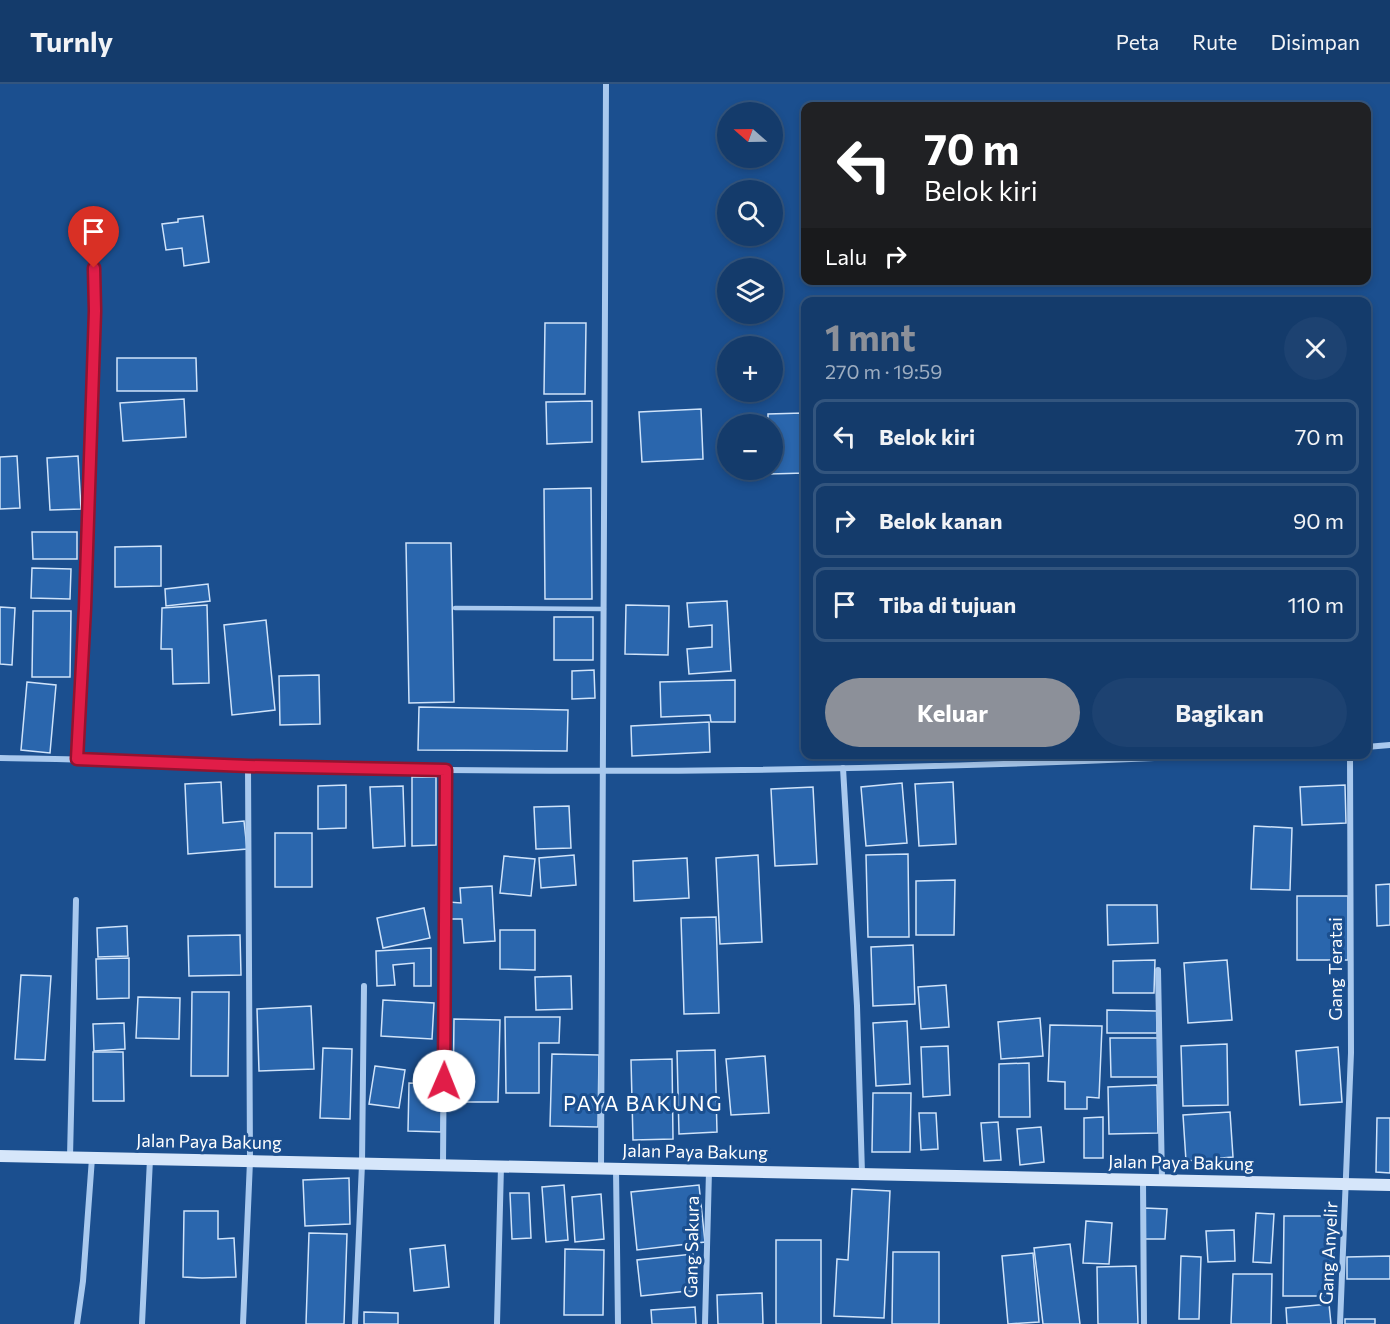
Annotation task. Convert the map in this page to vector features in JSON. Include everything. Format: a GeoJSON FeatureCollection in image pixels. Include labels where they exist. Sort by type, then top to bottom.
{"type":"FeatureCollection","features":[{"type":"Feature","properties":{"kind":"main road","name":"Jalan Paya Bakung"},"geometry":{"type":"LineString","coordinates":[[0,1156],[1390,1185]]}},
{"type":"Feature","properties":{"kind":"street"},"geometry":{"type":"LineString","coordinates":[[601,1169],[606,84]]}},
{"type":"Feature","properties":{"kind":"street"},"geometry":{"type":"LineString","coordinates":[[77,759],[85,608],[95,311],[94,246]]}},
{"type":"Feature","properties":{"kind":"street"},"geometry":{"type":"LineString","coordinates":[[1371,747],[1390,745]]}},
{"type":"Feature","properties":{"kind":"street"},"geometry":{"type":"LineString","coordinates":[[0,758],[446,770],[843,768],[1094,759]]}},
{"type":"Feature","properties":{"kind":"street","name":"Gang Teratai"},"geometry":{"type":"LineString","coordinates":[[1347,1184],[1351,1053],[1350,759]]}},
{"type":"Feature","properties":{"kind":"street"},"geometry":{"type":"LineString","coordinates":[[243,1324],[250,1161],[248,766]]}},
{"type":"Feature","properties":{"kind":"street"},"geometry":{"type":"LineString","coordinates":[[843,768],[857,1006],[862,1174]]}},
{"type":"Feature","properties":{"kind":"street"},"geometry":{"type":"LineString","coordinates":[[443,1165],[446,770]]}},
{"type":"Feature","properties":{"kind":"street"},"geometry":{"type":"LineString","coordinates":[[70,1158],[76,900]]}},
{"type":"Feature","properties":{"kind":"street"},"geometry":{"type":"LineString","coordinates":[[1158,970],[1162,1180]]}},
{"type":"Feature","properties":{"kind":"street"},"geometry":{"type":"LineString","coordinates":[[355,1324],[362,1164],[364,986]]}},
{"type":"Feature","properties":{"kind":"street"},"geometry":{"type":"LineString","coordinates":[[77,1324],[83,1281],[92,1158]]}},
{"type":"Feature","properties":{"kind":"street"},"geometry":{"type":"LineString","coordinates":[[142,1324],[150,1159]]}},
{"type":"Feature","properties":{"kind":"street"},"geometry":{"type":"LineString","coordinates":[[497,1324],[501,1166]]}},
{"type":"Feature","properties":{"kind":"street"},"geometry":{"type":"LineString","coordinates":[[616,1169],[618,1324]]}},
{"type":"Feature","properties":{"kind":"street","name":"Gang Sakura"},"geometry":{"type":"LineString","coordinates":[[705,1324],[709,1170]]}},
{"type":"Feature","properties":{"kind":"street"},"geometry":{"type":"LineString","coordinates":[[1143,1180],[1144,1324]]}},
{"type":"Feature","properties":{"kind":"street","name":"Gang Anyelir"},"geometry":{"type":"LineString","coordinates":[[1340,1324],[1347,1184]]}},
{"type":"Feature","properties":{"kind":"lane"},"geometry":{"type":"LineString","coordinates":[[455,608],[604,609]]}},
{"type":"Feature","properties":{"kind":"building"},"geometry":{"type":"Polygon","coordinates":[[[203,216],[209,262],[184,266],[182,248],[166,250],[162,224],[178,222],[178,219],[203,216]]]}},
{"type":"Feature","properties":{"kind":"building"},"geometry":{"type":"Polygon","coordinates":[[[545,323],[586,323],[585,394],[544,394],[545,323]]]}},
{"type":"Feature","properties":{"kind":"building"},"geometry":{"type":"Polygon","coordinates":[[[117,358],[196,358],[197,391],[117,391],[117,358]]]}},
{"type":"Feature","properties":{"kind":"building"},"geometry":{"type":"Polygon","coordinates":[[[184,399],[186,437],[123,441],[120,403],[184,399]]]}},
{"type":"Feature","properties":{"kind":"building"},"geometry":{"type":"Polygon","coordinates":[[[592,401],[592,442],[547,444],[546,402],[592,401]]]}},
{"type":"Feature","properties":{"kind":"building"},"geometry":{"type":"Polygon","coordinates":[[[701,409],[703,459],[642,462],[639,412],[701,409]]]}},
{"type":"Feature","properties":{"kind":"building"},"geometry":{"type":"Polygon","coordinates":[[[801,413],[801,473],[783,474],[783,414],[768,414],[801,413]]]}},
{"type":"Feature","properties":{"kind":"building"},"geometry":{"type":"Polygon","coordinates":[[[17,456],[20,508],[0,509],[0,457],[17,456]]]}},
{"type":"Feature","properties":{"kind":"building"},"geometry":{"type":"Polygon","coordinates":[[[78,456],[81,509],[50,510],[47,458],[78,456]]]}},
{"type":"Feature","properties":{"kind":"building"},"geometry":{"type":"Polygon","coordinates":[[[591,488],[592,599],[545,599],[544,489],[591,488]]]}},
{"type":"Feature","properties":{"kind":"building"},"geometry":{"type":"Polygon","coordinates":[[[32,532],[77,532],[77,559],[33,559],[32,532]]]}},
{"type":"Feature","properties":{"kind":"building"},"geometry":{"type":"Polygon","coordinates":[[[406,543],[451,543],[454,702],[409,703],[406,543]]]}},
{"type":"Feature","properties":{"kind":"building"},"geometry":{"type":"Polygon","coordinates":[[[161,546],[161,586],[115,587],[115,547],[161,546]]]}},
{"type":"Feature","properties":{"kind":"building"},"geometry":{"type":"Polygon","coordinates":[[[32,568],[71,569],[70,599],[31,598],[32,568]]]}},
{"type":"Feature","properties":{"kind":"building"},"geometry":{"type":"Polygon","coordinates":[[[208,584],[210,601],[166,606],[165,589],[208,584]]]}},
{"type":"Feature","properties":{"kind":"building"},"geometry":{"type":"Polygon","coordinates":[[[727,601],[731,671],[689,674],[687,649],[712,647],[712,625],[689,627],[687,603],[727,601]]]}},
{"type":"Feature","properties":{"kind":"building"},"geometry":{"type":"Polygon","coordinates":[[[207,605],[209,683],[173,684],[172,649],[161,649],[162,608],[207,605]]]}},
{"type":"Feature","properties":{"kind":"building"},"geometry":{"type":"Polygon","coordinates":[[[626,605],[669,606],[668,655],[625,654],[626,605]]]}},
{"type":"Feature","properties":{"kind":"building"},"geometry":{"type":"Polygon","coordinates":[[[0,607],[15,608],[12,665],[0,664],[0,607]]]}},
{"type":"Feature","properties":{"kind":"building"},"geometry":{"type":"Polygon","coordinates":[[[33,611],[71,611],[70,677],[32,677],[33,611]]]}},
{"type":"Feature","properties":{"kind":"building"},"geometry":{"type":"Polygon","coordinates":[[[554,617],[593,617],[593,660],[554,660],[554,617]]]}},
{"type":"Feature","properties":{"kind":"building"},"geometry":{"type":"Polygon","coordinates":[[[266,620],[275,710],[232,715],[224,625],[266,620]]]}},
{"type":"Feature","properties":{"kind":"building"},"geometry":{"type":"Polygon","coordinates":[[[594,670],[595,698],[572,699],[572,671],[594,670]]]}},
{"type":"Feature","properties":{"kind":"building"},"geometry":{"type":"Polygon","coordinates":[[[319,675],[320,724],[280,725],[279,676],[319,675]]]}},
{"type":"Feature","properties":{"kind":"building"},"geometry":{"type":"Polygon","coordinates":[[[735,680],[735,722],[711,722],[710,715],[661,717],[660,682],[735,680]]]}},
{"type":"Feature","properties":{"kind":"building"},"geometry":{"type":"Polygon","coordinates":[[[27,682],[56,685],[50,753],[21,750],[27,682]]]}},
{"type":"Feature","properties":{"kind":"building"},"geometry":{"type":"Polygon","coordinates":[[[419,707],[568,710],[567,751],[418,750],[419,707]]]}},
{"type":"Feature","properties":{"kind":"building"},"geometry":{"type":"Polygon","coordinates":[[[709,722],[710,752],[632,756],[631,726],[709,722]]]}},
{"type":"Feature","properties":{"kind":"building"},"geometry":{"type":"Polygon","coordinates":[[[412,777],[436,777],[436,845],[412,846],[412,777]]]}},
{"type":"Feature","properties":{"kind":"building"},"geometry":{"type":"Polygon","coordinates":[[[221,782],[223,823],[244,821],[247,849],[188,854],[185,784],[221,782]]]}},
{"type":"Feature","properties":{"kind":"building"},"geometry":{"type":"Polygon","coordinates":[[[953,782],[956,844],[919,846],[915,784],[953,782]]]}},
{"type":"Feature","properties":{"kind":"building"},"geometry":{"type":"Polygon","coordinates":[[[902,783],[907,843],[866,846],[861,787],[902,783]]]}},
{"type":"Feature","properties":{"kind":"building"},"geometry":{"type":"Polygon","coordinates":[[[346,785],[346,828],[318,829],[318,786],[346,785]]]}},
{"type":"Feature","properties":{"kind":"building"},"geometry":{"type":"Polygon","coordinates":[[[1345,785],[1346,823],[1302,825],[1300,787],[1345,785]]]}},
{"type":"Feature","properties":{"kind":"building"},"geometry":{"type":"Polygon","coordinates":[[[403,786],[405,846],[373,848],[370,787],[403,786]]]}},
{"type":"Feature","properties":{"kind":"building"},"geometry":{"type":"Polygon","coordinates":[[[813,787],[817,864],[775,866],[771,789],[813,787]]]}},
{"type":"Feature","properties":{"kind":"building"},"geometry":{"type":"Polygon","coordinates":[[[569,806],[571,848],[536,849],[534,807],[569,806]]]}},
{"type":"Feature","properties":{"kind":"building"},"geometry":{"type":"Polygon","coordinates":[[[1254,826],[1292,828],[1290,890],[1251,889],[1254,826]]]}},
{"type":"Feature","properties":{"kind":"building"},"geometry":{"type":"Polygon","coordinates":[[[275,833],[312,833],[312,887],[275,887],[275,833]]]}},
{"type":"Feature","properties":{"kind":"building"},"geometry":{"type":"Polygon","coordinates":[[[908,854],[909,937],[868,937],[866,855],[908,854]]]}},
{"type":"Feature","properties":{"kind":"building"},"geometry":{"type":"Polygon","coordinates":[[[574,855],[576,885],[541,888],[539,858],[574,855]]]}},
{"type":"Feature","properties":{"kind":"building"},"geometry":{"type":"Polygon","coordinates":[[[758,855],[762,942],[720,944],[716,858],[758,855]]]}},
{"type":"Feature","properties":{"kind":"building"},"geometry":{"type":"Polygon","coordinates":[[[504,856],[535,859],[531,896],[500,893],[504,856]]]}},
{"type":"Feature","properties":{"kind":"building"},"geometry":{"type":"Polygon","coordinates":[[[687,858],[689,898],[634,901],[633,861],[687,858]]]}},
{"type":"Feature","properties":{"kind":"building"},"geometry":{"type":"Polygon","coordinates":[[[955,880],[954,935],[916,935],[916,881],[955,880]]]}},
{"type":"Feature","properties":{"kind":"building"},"geometry":{"type":"Polygon","coordinates":[[[1390,884],[1390,925],[1377,926],[1376,885],[1390,884]]]}},
{"type":"Feature","properties":{"kind":"building"},"geometry":{"type":"Polygon","coordinates":[[[492,886],[495,941],[464,943],[462,919],[449,919],[449,902],[461,903],[460,888],[492,886]]]}},
{"type":"Feature","properties":{"kind":"building"},"geometry":{"type":"Polygon","coordinates":[[[1297,896],[1348,896],[1348,960],[1297,960],[1297,896]]]}},
{"type":"Feature","properties":{"kind":"building"},"geometry":{"type":"Polygon","coordinates":[[[1107,905],[1157,905],[1158,943],[1108,945],[1107,905]]]}},
{"type":"Feature","properties":{"kind":"building"},"geometry":{"type":"Polygon","coordinates":[[[424,908],[430,938],[383,948],[377,918],[424,908]]]}},
{"type":"Feature","properties":{"kind":"building"},"geometry":{"type":"Polygon","coordinates":[[[716,917],[719,1013],[684,1014],[681,918],[716,917]]]}},
{"type":"Feature","properties":{"kind":"building"},"geometry":{"type":"Polygon","coordinates":[[[127,926],[128,956],[98,957],[97,928],[127,926]]]}},
{"type":"Feature","properties":{"kind":"building"},"geometry":{"type":"Polygon","coordinates":[[[500,930],[535,930],[535,970],[500,969],[500,930]]]}},
{"type":"Feature","properties":{"kind":"building"},"geometry":{"type":"Polygon","coordinates":[[[240,935],[241,975],[189,976],[188,936],[240,935]]]}},
{"type":"Feature","properties":{"kind":"building"},"geometry":{"type":"Polygon","coordinates":[[[913,945],[915,1004],[873,1006],[871,947],[913,945]]]}},
{"type":"Feature","properties":{"kind":"building"},"geometry":{"type":"Polygon","coordinates":[[[431,948],[431,986],[414,986],[414,963],[393,965],[395,985],[377,986],[376,951],[431,948]]]}},
{"type":"Feature","properties":{"kind":"building"},"geometry":{"type":"Polygon","coordinates":[[[129,958],[129,998],[97,999],[96,959],[129,958]]]}},
{"type":"Feature","properties":{"kind":"building"},"geometry":{"type":"Polygon","coordinates":[[[1155,960],[1154,993],[1113,993],[1113,961],[1155,960]]]}},
{"type":"Feature","properties":{"kind":"building"},"geometry":{"type":"Polygon","coordinates":[[[1227,960],[1232,1020],[1188,1023],[1184,963],[1227,960]]]}},
{"type":"Feature","properties":{"kind":"building"},"geometry":{"type":"Polygon","coordinates":[[[21,975],[51,976],[45,1060],[15,1059],[21,975]]]}},
{"type":"Feature","properties":{"kind":"building"},"geometry":{"type":"Polygon","coordinates":[[[571,976],[572,1009],[536,1010],[535,977],[571,976]]]}},
{"type":"Feature","properties":{"kind":"building"},"geometry":{"type":"Polygon","coordinates":[[[946,985],[949,1027],[921,1029],[918,987],[946,985]]]}},
{"type":"Feature","properties":{"kind":"building"},"geometry":{"type":"Polygon","coordinates":[[[192,992],[229,992],[228,1076],[191,1076],[192,992]]]}},
{"type":"Feature","properties":{"kind":"building"},"geometry":{"type":"Polygon","coordinates":[[[138,997],[180,998],[179,1039],[136,1038],[138,997]]]}},
{"type":"Feature","properties":{"kind":"building"},"geometry":{"type":"Polygon","coordinates":[[[383,1000],[434,1003],[432,1039],[381,1036],[383,1000]]]}},
{"type":"Feature","properties":{"kind":"building"},"geometry":{"type":"Polygon","coordinates":[[[311,1006],[314,1069],[259,1071],[257,1009],[311,1006]]]}},
{"type":"Feature","properties":{"kind":"building"},"geometry":{"type":"Polygon","coordinates":[[[1107,1010],[1157,1011],[1157,1033],[1107,1033],[1107,1010]]]}},
{"type":"Feature","properties":{"kind":"building"},"geometry":{"type":"Polygon","coordinates":[[[505,1017],[560,1017],[559,1043],[539,1043],[539,1093],[506,1093],[505,1017]]]}},
{"type":"Feature","properties":{"kind":"building"},"geometry":{"type":"Polygon","coordinates":[[[1040,1018],[1043,1056],[1001,1059],[998,1022],[1040,1018]]]}},
{"type":"Feature","properties":{"kind":"building"},"geometry":{"type":"Polygon","coordinates":[[[454,1019],[500,1020],[498,1102],[453,1102],[454,1019]]]}},
{"type":"Feature","properties":{"kind":"building"},"geometry":{"type":"Polygon","coordinates":[[[907,1021],[910,1084],[876,1086],[873,1023],[907,1021]]]}},
{"type":"Feature","properties":{"kind":"building"},"geometry":{"type":"Polygon","coordinates":[[[124,1023],[125,1049],[94,1051],[93,1024],[124,1023]]]}},
{"type":"Feature","properties":{"kind":"building"},"geometry":{"type":"Polygon","coordinates":[[[1050,1025],[1102,1026],[1099,1098],[1087,1097],[1087,1109],[1065,1109],[1065,1082],[1048,1081],[1050,1025]]]}},
{"type":"Feature","properties":{"kind":"building"},"geometry":{"type":"Polygon","coordinates":[[[1110,1038],[1158,1038],[1158,1077],[1111,1077],[1110,1038]]]}},
{"type":"Feature","properties":{"kind":"building"},"geometry":{"type":"Polygon","coordinates":[[[1227,1044],[1228,1105],[1183,1106],[1181,1046],[1227,1044]]]}},
{"type":"Feature","properties":{"kind":"building"},"geometry":{"type":"Polygon","coordinates":[[[948,1046],[950,1095],[923,1097],[921,1047],[948,1046]]]}},
{"type":"Feature","properties":{"kind":"building"},"geometry":{"type":"Polygon","coordinates":[[[1338,1047],[1342,1102],[1300,1105],[1296,1051],[1338,1047]]]}},
{"type":"Feature","properties":{"kind":"building"},"geometry":{"type":"Polygon","coordinates":[[[323,1048],[352,1049],[350,1119],[320,1118],[323,1048]]]}},
{"type":"Feature","properties":{"kind":"building"},"geometry":{"type":"Polygon","coordinates":[[[715,1050],[717,1132],[679,1134],[677,1051],[715,1050]]]}},
{"type":"Feature","properties":{"kind":"building"},"geometry":{"type":"Polygon","coordinates":[[[93,1052],[123,1052],[124,1101],[93,1101],[93,1052]]]}},
{"type":"Feature","properties":{"kind":"building"},"geometry":{"type":"Polygon","coordinates":[[[552,1054],[599,1055],[598,1127],[550,1126],[552,1054]]]}},
{"type":"Feature","properties":{"kind":"building"},"geometry":{"type":"Polygon","coordinates":[[[765,1056],[769,1113],[731,1115],[726,1059],[765,1056]]]}},
{"type":"Feature","properties":{"kind":"building"},"geometry":{"type":"Polygon","coordinates":[[[672,1059],[673,1139],[633,1140],[631,1060],[672,1059]]]}},
{"type":"Feature","properties":{"kind":"building"},"geometry":{"type":"Polygon","coordinates":[[[1029,1063],[1030,1117],[999,1117],[999,1064],[1029,1063]]]}},
{"type":"Feature","properties":{"kind":"building"},"geometry":{"type":"Polygon","coordinates":[[[375,1066],[405,1070],[399,1108],[369,1104],[375,1066]]]}},
{"type":"Feature","properties":{"kind":"building"},"geometry":{"type":"Polygon","coordinates":[[[409,1083],[442,1084],[441,1132],[408,1131],[409,1083]]]}},
{"type":"Feature","properties":{"kind":"building"},"geometry":{"type":"Polygon","coordinates":[[[1157,1085],[1158,1133],[1109,1134],[1108,1087],[1157,1085]]]}},
{"type":"Feature","properties":{"kind":"building"},"geometry":{"type":"Polygon","coordinates":[[[873,1093],[911,1093],[910,1152],[872,1152],[873,1093]]]}},
{"type":"Feature","properties":{"kind":"building"},"geometry":{"type":"Polygon","coordinates":[[[1230,1112],[1233,1157],[1186,1161],[1183,1115],[1230,1112]]]}},
{"type":"Feature","properties":{"kind":"building"},"geometry":{"type":"Polygon","coordinates":[[[919,1113],[936,1113],[938,1149],[921,1150],[919,1113]]]}},
{"type":"Feature","properties":{"kind":"building"},"geometry":{"type":"Polygon","coordinates":[[[1103,1117],[1103,1158],[1084,1158],[1084,1118],[1103,1117]]]}},
{"type":"Feature","properties":{"kind":"building"},"geometry":{"type":"Polygon","coordinates":[[[1377,1118],[1390,1118],[1390,1173],[1376,1172],[1377,1118]]]}},
{"type":"Feature","properties":{"kind":"building"},"geometry":{"type":"Polygon","coordinates":[[[998,1122],[1001,1160],[984,1161],[981,1123],[998,1122]]]}},
{"type":"Feature","properties":{"kind":"building"},"geometry":{"type":"Polygon","coordinates":[[[1041,1127],[1044,1162],[1020,1165],[1017,1129],[1041,1127]]]}},
{"type":"Feature","properties":{"kind":"building"},"geometry":{"type":"Polygon","coordinates":[[[349,1178],[350,1224],[305,1226],[303,1180],[349,1178]]]}},
{"type":"Feature","properties":{"kind":"building"},"geometry":{"type":"Polygon","coordinates":[[[564,1185],[568,1240],[546,1242],[542,1187],[564,1185]]]}},
{"type":"Feature","properties":{"kind":"building"},"geometry":{"type":"Polygon","coordinates":[[[699,1185],[705,1242],[637,1250],[631,1192],[699,1185]]]}},
{"type":"Feature","properties":{"kind":"building"},"geometry":{"type":"Polygon","coordinates":[[[852,1189],[890,1191],[884,1318],[834,1316],[837,1259],[848,1260],[852,1189]]]}},
{"type":"Feature","properties":{"kind":"building"},"geometry":{"type":"Polygon","coordinates":[[[510,1193],[529,1193],[531,1238],[512,1239],[510,1193]]]}},
{"type":"Feature","properties":{"kind":"building"},"geometry":{"type":"Polygon","coordinates":[[[601,1194],[604,1239],[575,1242],[572,1197],[601,1194]]]}},
{"type":"Feature","properties":{"kind":"building"},"geometry":{"type":"Polygon","coordinates":[[[1145,1208],[1167,1209],[1165,1239],[1144,1239],[1145,1208]]]}},
{"type":"Feature","properties":{"kind":"building"},"geometry":{"type":"Polygon","coordinates":[[[184,1211],[218,1211],[218,1239],[234,1238],[236,1277],[183,1277],[184,1211]]]}},
{"type":"Feature","properties":{"kind":"building"},"geometry":{"type":"Polygon","coordinates":[[[1256,1213],[1274,1214],[1271,1263],[1253,1262],[1256,1213]]]}},
{"type":"Feature","properties":{"kind":"building"},"geometry":{"type":"Polygon","coordinates":[[[1284,1216],[1334,1216],[1333,1296],[1283,1296],[1284,1216]]]}},
{"type":"Feature","properties":{"kind":"building"},"geometry":{"type":"Polygon","coordinates":[[[1086,1221],[1112,1223],[1109,1264],[1083,1263],[1086,1221]]]}},
{"type":"Feature","properties":{"kind":"building"},"geometry":{"type":"Polygon","coordinates":[[[1234,1230],[1235,1261],[1208,1262],[1206,1231],[1234,1230]]]}},
{"type":"Feature","properties":{"kind":"building"},"geometry":{"type":"Polygon","coordinates":[[[309,1233],[347,1234],[344,1324],[306,1324],[309,1233]]]}},
{"type":"Feature","properties":{"kind":"building"},"geometry":{"type":"Polygon","coordinates":[[[776,1240],[821,1240],[821,1324],[776,1324],[776,1240]]]}},
{"type":"Feature","properties":{"kind":"building"},"geometry":{"type":"Polygon","coordinates":[[[1070,1244],[1080,1324],[1043,1324],[1034,1248],[1070,1244]]]}},
{"type":"Feature","properties":{"kind":"building"},"geometry":{"type":"Polygon","coordinates":[[[445,1245],[449,1287],[414,1291],[410,1249],[445,1245]]]}},
{"type":"Feature","properties":{"kind":"building"},"geometry":{"type":"Polygon","coordinates":[[[565,1249],[604,1250],[603,1315],[564,1315],[565,1249]]]}},
{"type":"Feature","properties":{"kind":"building"},"geometry":{"type":"Polygon","coordinates":[[[893,1252],[939,1252],[939,1324],[892,1324],[893,1252]]]}},
{"type":"Feature","properties":{"kind":"building"},"geometry":{"type":"Polygon","coordinates":[[[1033,1253],[1039,1322],[1008,1324],[1002,1256],[1033,1253]]]}},
{"type":"Feature","properties":{"kind":"building"},"geometry":{"type":"Polygon","coordinates":[[[693,1254],[697,1290],[641,1296],[637,1260],[693,1254]]]}},
{"type":"Feature","properties":{"kind":"building"},"geometry":{"type":"Polygon","coordinates":[[[1181,1256],[1201,1257],[1199,1319],[1179,1319],[1181,1256]]]}},
{"type":"Feature","properties":{"kind":"building"},"geometry":{"type":"Polygon","coordinates":[[[1390,1256],[1390,1279],[1347,1279],[1347,1257],[1390,1256]]]}},
{"type":"Feature","properties":{"kind":"building"},"geometry":{"type":"Polygon","coordinates":[[[1136,1266],[1138,1324],[1098,1324],[1097,1267],[1136,1266]]]}},
{"type":"Feature","properties":{"kind":"building"},"geometry":{"type":"Polygon","coordinates":[[[1233,1274],[1272,1274],[1271,1324],[1231,1324],[1233,1274]]]}},
{"type":"Feature","properties":{"kind":"building"},"geometry":{"type":"Polygon","coordinates":[[[762,1293],[763,1324],[718,1324],[717,1295],[762,1293]]]}},
{"type":"Feature","properties":{"kind":"building"},"geometry":{"type":"Polygon","coordinates":[[[1329,1304],[1331,1324],[1287,1324],[1286,1308],[1329,1304]]]}},
{"type":"Feature","properties":{"kind":"building"},"geometry":{"type":"Polygon","coordinates":[[[695,1307],[696,1324],[652,1324],[651,1310],[695,1307]]]}},
{"type":"Feature","properties":{"kind":"building"},"geometry":{"type":"Polygon","coordinates":[[[364,1312],[398,1313],[398,1324],[364,1324],[364,1312]]]}},
{"type":"Feature","properties":{"kind":"building"},"geometry":{"type":"Polygon","coordinates":[[[1345,1319],[1375,1319],[1375,1324],[1345,1324],[1345,1319]]]}},
{"type":"Feature","properties":{"kind":"district","name":"PAYA BAKUNG"},"geometry":{"type":"Point","coordinates":[643,1104]}},
{"type":"Feature","properties":{"kind":"route"},"geometry":{"type":"LineString","coordinates":[[94,268],[95,311],[85,608],[77,759],[248,766],[446,770],[444,1081]]}}]}
